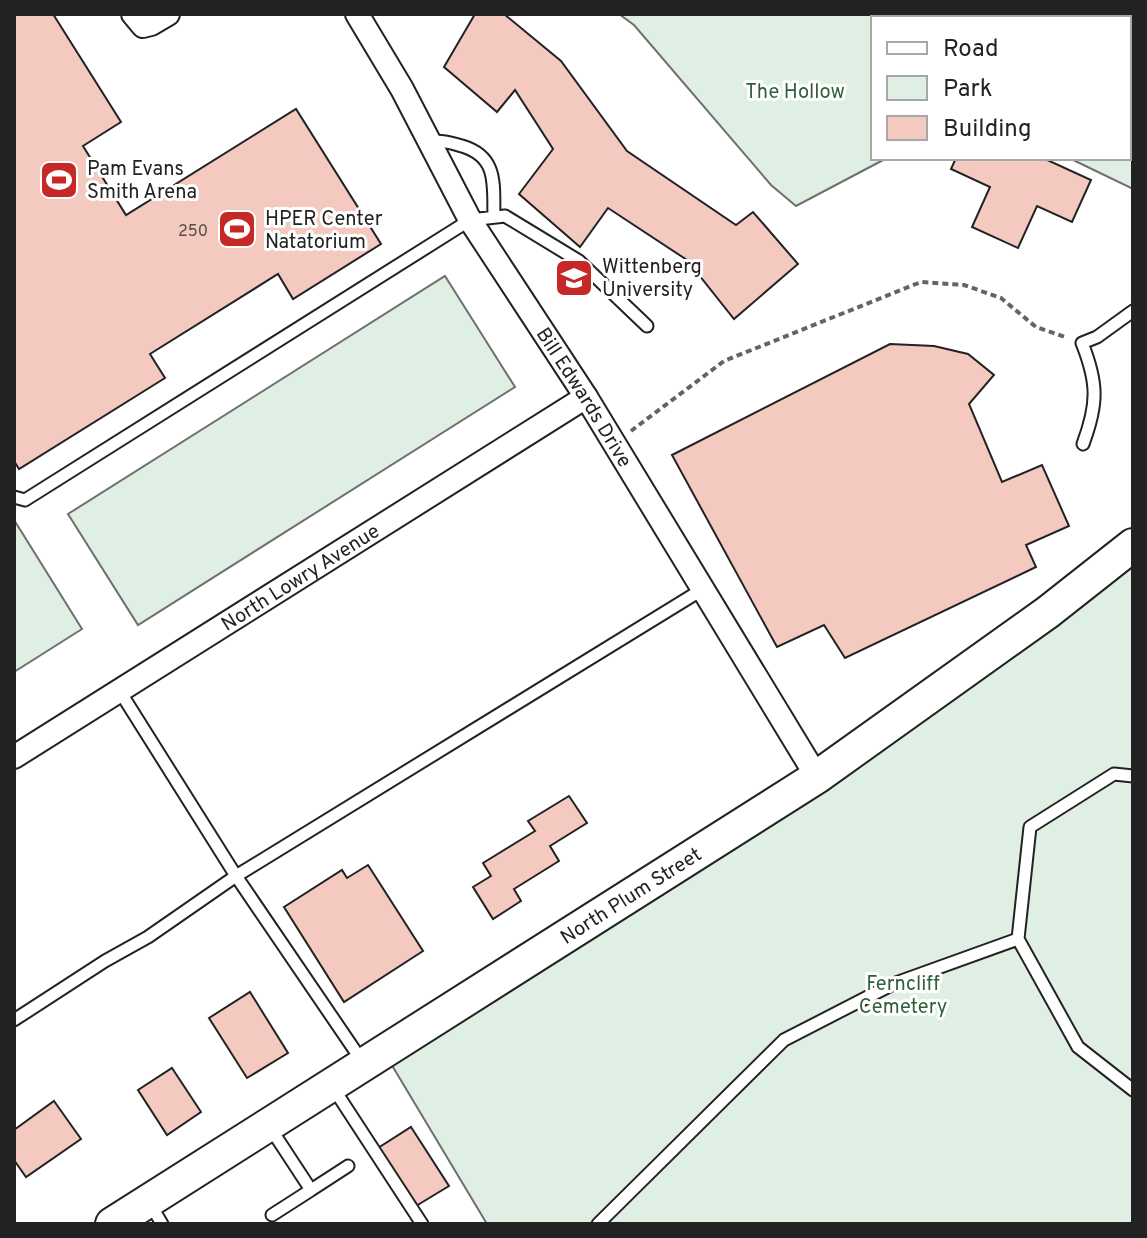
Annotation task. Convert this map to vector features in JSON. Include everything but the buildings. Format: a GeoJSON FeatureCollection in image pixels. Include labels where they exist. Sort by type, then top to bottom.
{"type":"FeatureCollection","features":[{"type":"Feature","properties":{"kind":"main road","name":"North Plum Street"},"geometry":{"type":"LineString","coordinates":[[112,1224],[155,1213],[268,1125],[817,777],[1048,612],[1133,545]]}},
{"type":"Feature","properties":{"kind":"street"},"geometry":{"type":"LineString","coordinates":[[133,14],[143,26],[168,14]]}},
{"type":"Feature","properties":{"kind":"street","name":"Bill Edwards Drive"},"geometry":{"type":"LineString","coordinates":[[357,14],[402,89],[470,220],[586,397],[817,777]]}},
{"type":"Feature","properties":{"kind":"street","name":"North Lowry Avenue"},"geometry":{"type":"LineString","coordinates":[[14,757],[586,397]]}},
{"type":"Feature","properties":{"kind":"lane"},"geometry":{"type":"LineString","coordinates":[[430,142],[441,140],[456,144],[484,158],[492,175],[494,217]]}},
{"type":"Feature","properties":{"kind":"lane"},"geometry":{"type":"LineString","coordinates":[[14,497],[25,500],[470,220],[505,216],[579,261],[647,326]]}},
{"type":"Feature","properties":{"kind":"lane"},"geometry":{"type":"LineString","coordinates":[[1083,444],[1093,417],[1096,392],[1093,370],[1082,343],[1097,337],[1133,311]]}},
{"type":"Feature","properties":{"kind":"lane"},"geometry":{"type":"LineString","coordinates":[[14,1020],[148,937],[236,876],[703,589]]}},
{"type":"Feature","properties":{"kind":"lane"},"geometry":{"type":"LineString","coordinates":[[119,690],[236,876],[365,1064]]}},
{"type":"Feature","properties":{"kind":"lane"},"geometry":{"type":"LineString","coordinates":[[1133,776],[1114,774],[1030,827],[1018,939],[1078,1047],[1133,1090]]}},
{"type":"Feature","properties":{"kind":"lane"},"geometry":{"type":"LineString","coordinates":[[598,1224],[784,1040],[893,984],[1018,939]]}},
{"type":"Feature","properties":{"kind":"lane"},"geometry":{"type":"LineString","coordinates":[[331,1086],[422,1224]]}},
{"type":"Feature","properties":{"kind":"lane"},"geometry":{"type":"LineString","coordinates":[[268,1125],[311,1190]]}},
{"type":"Feature","properties":{"kind":"lane"},"geometry":{"type":"LineString","coordinates":[[272,1215],[348,1166]]}},
{"type":"Feature","properties":{"kind":"path"},"geometry":{"type":"LineString","coordinates":[[615,444],[724,361],[921,282],[964,285],[1001,298],[1036,327],[1082,343]]}},
{"type":"Feature","properties":{"kind":"green space","name":"The Hollow"},"geometry":{"type":"Polygon","coordinates":[[[619,14],[1133,14],[1133,189],[1073,160],[1131,160],[1131,16],[871,16],[871,160],[883,160],[796,206],[771,185],[634,25],[619,14]]]}},
{"type":"Feature","properties":{"kind":"green space"},"geometry":{"type":"Polygon","coordinates":[[[445,276],[515,387],[138,625],[68,514],[445,276]]]}},
{"type":"Feature","properties":{"kind":"green space"},"geometry":{"type":"Polygon","coordinates":[[[14,524],[82,629],[14,672],[14,524]]]}},
{"type":"Feature","properties":{"kind":"green space","name":"Ferncliff Cemetery"},"geometry":{"type":"Polygon","coordinates":[[[1133,545],[1133,1224],[487,1224],[384,1052],[1133,545]]]}},
{"type":"Feature","properties":{"kind":"place","name":"Pam Evans Smith Arena"},"geometry":{"type":"Point","coordinates":[59,180]}},
{"type":"Feature","properties":{"kind":"place","name":"HPER Center Natatorium"},"geometry":{"type":"Point","coordinates":[237,229]}},
{"type":"Feature","properties":{"kind":"place","name":"Wittenberg University"},"geometry":{"type":"Point","coordinates":[574,278]}}]}
